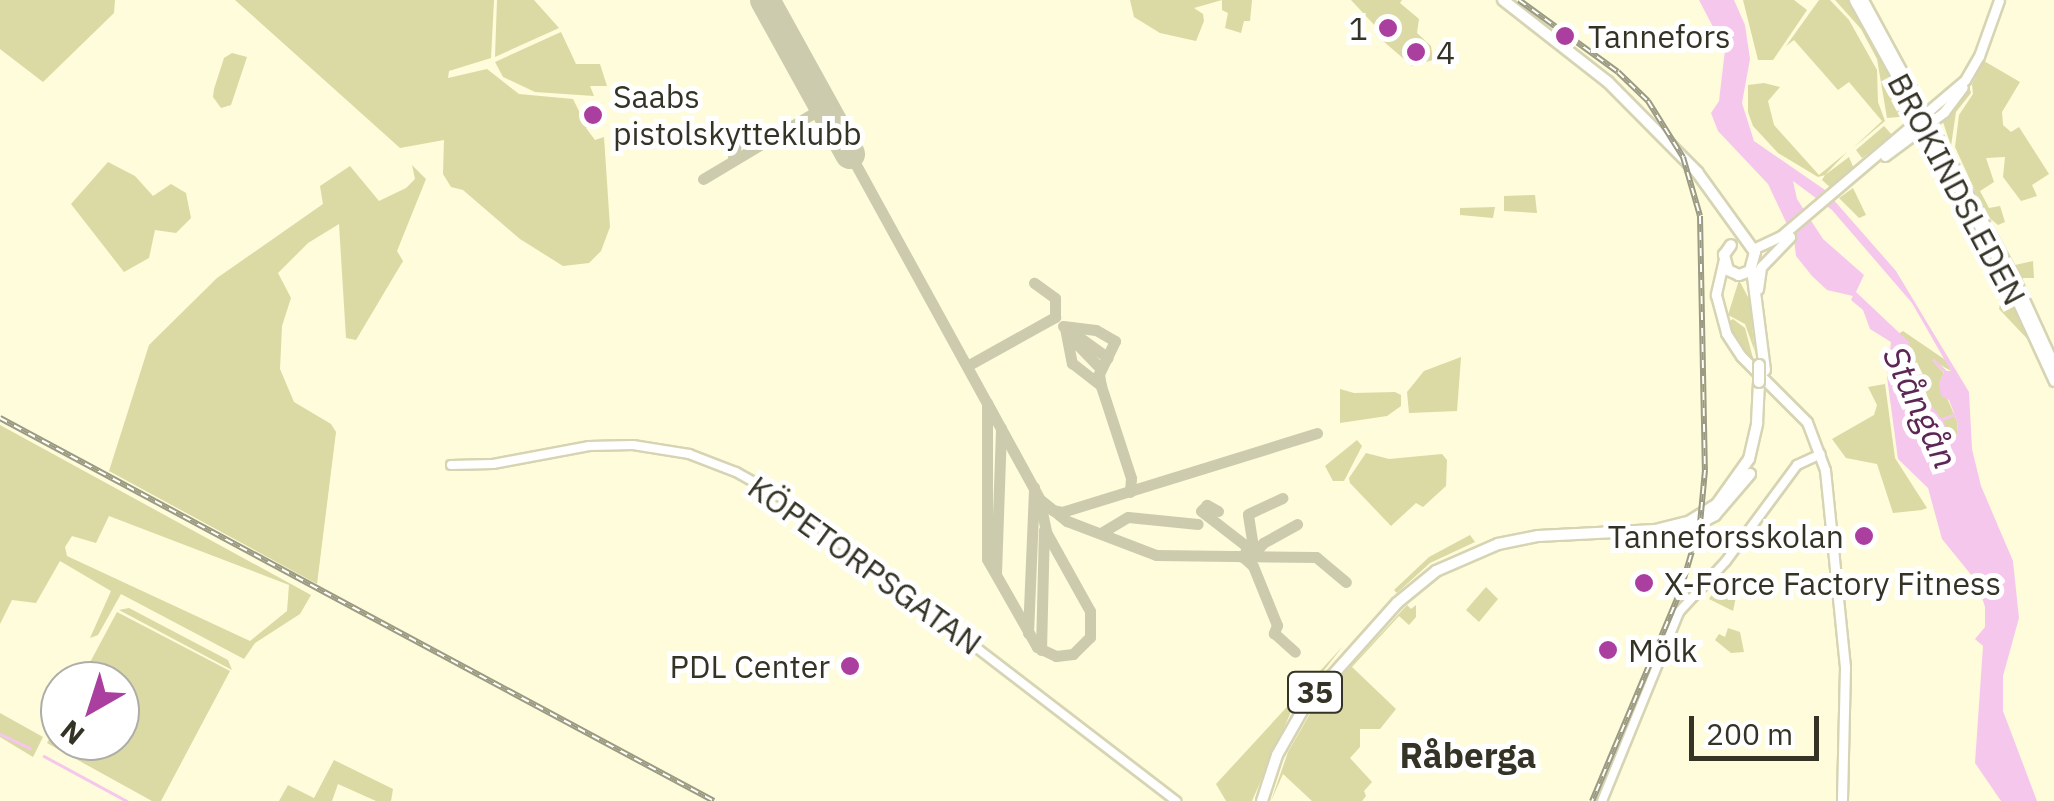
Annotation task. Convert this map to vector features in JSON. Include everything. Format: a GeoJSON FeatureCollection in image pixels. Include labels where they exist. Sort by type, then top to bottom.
{"type":"FeatureCollection","features":[{"type":"Feature","properties":{"kind":"main road"},"geometry":{"type":"LineString","coordinates":[[1494,0],[1605,88],[1666,147],[1729,228],[1731,245],[1719,281],[1718,313],[1730,342],[1802,414],[1822,454],[1845,667],[1842,801]]}},
{"type":"Feature","properties":{"kind":"main road","name":"35"},"geometry":{"type":"LineString","coordinates":[[1265,801],[1290,742],[1316,700],[1401,607],[1436,579],[1474,558],[1517,545],[1672,534],[1722,509],[1755,463],[1762,439],[1762,376],[1759,302],[1750,246],[1707,184],[1654,126],[1600,75],[1503,0]]}},
{"type":"Feature","properties":{"kind":"main road","name":"BROKINDSLEDEN"},"geometry":{"type":"LineString","coordinates":[[1854,0],[1912,105],[1925,121]]}},
{"type":"Feature","properties":{"kind":"main road","name":"BROKINDSLEDEN"},"geometry":{"type":"LineString","coordinates":[[1863,0],[2038,336],[2054,381]]}},
{"type":"Feature","properties":{"kind":"main road"},"geometry":{"type":"LineString","coordinates":[[1908,134],[1937,142],[1944,112],[1979,56],[1999,0]]}},
{"type":"Feature","properties":{"kind":"main road"},"geometry":{"type":"LineString","coordinates":[[1719,281],[1754,267],[1783,238],[1925,121],[1965,80]]}},
{"type":"Feature","properties":{"kind":"main road"},"geometry":{"type":"LineString","coordinates":[[1908,134],[1912,105]]}},
{"type":"Feature","properties":{"kind":"main road"},"geometry":{"type":"LineString","coordinates":[[1925,121],[1944,112]]}},
{"type":"Feature","properties":{"kind":"main road"},"geometry":{"type":"LineString","coordinates":[[1731,245],[1750,246],[1783,238]]}},
{"type":"Feature","properties":{"kind":"main road"},"geometry":{"type":"LineString","coordinates":[[1759,302],[1761,267],[1783,238]]}},
{"type":"Feature","properties":{"kind":"main road","name":"35"},"geometry":{"type":"LineString","coordinates":[[1724,259],[1754,306],[1762,376]]}},
{"type":"Feature","properties":{"kind":"main road","name":"BROKINDSLEDEN"},"geometry":{"type":"LineString","coordinates":[[2046,355],[2054,364]]}},
{"type":"Feature","properties":{"kind":"street","name":"KÖPETORPSGATAN"},"geometry":{"type":"LineString","coordinates":[[451,465],[493,464],[589,446],[632,445],[689,454],[736,472],[779,496],[1176,801]]}},
{"type":"Feature","properties":{"kind":"street"},"geometry":{"type":"LineString","coordinates":[[1602,801],[1683,606],[1726,562],[1797,464],[1822,454]]}},
{"type":"Feature","properties":{"kind":"shaded area"},"geometry":{"type":"Polygon","coordinates":[[[0,0],[115,0],[114,13],[43,82],[0,49],[0,0]]]}},
{"type":"Feature","properties":{"kind":"shaded area"},"geometry":{"type":"Polygon","coordinates":[[[235,0],[494,0],[491,58],[449,71],[448,78],[487,69],[519,94],[573,99],[580,113],[600,104],[606,119],[586,128],[595,140],[604,137],[610,227],[601,251],[589,263],[563,266],[520,239],[463,190],[451,187],[443,174],[444,140],[400,148],[235,0]]]}},
{"type":"Feature","properties":{"kind":"shaded area"},"geometry":{"type":"Polygon","coordinates":[[[497,0],[534,0],[559,28],[495,57],[497,0]]]}},
{"type":"Feature","properties":{"kind":"shaded area"},"geometry":{"type":"Polygon","coordinates":[[[1130,0],[1222,0],[1194,8],[1203,14],[1204,21],[1196,41],[1160,33],[1134,17],[1130,0]]]}},
{"type":"Feature","properties":{"kind":"shaded area"},"geometry":{"type":"Polygon","coordinates":[[[1222,0],[1252,0],[1250,21],[1244,21],[1241,33],[1225,28],[1228,13],[1222,10],[1222,0]]]}},
{"type":"Feature","properties":{"kind":"shaded area"},"geometry":{"type":"Polygon","coordinates":[[[1351,0],[1402,0],[1400,3],[1419,19],[1417,33],[1431,46],[1433,60],[1412,66],[1375,34],[1378,29],[1351,0]]]}},
{"type":"Feature","properties":{"kind":"shaded area"},"geometry":{"type":"Polygon","coordinates":[[[1743,0],[1794,0],[1807,10],[1773,60],[1758,60],[1743,0]]]}},
{"type":"Feature","properties":{"kind":"shaded area"},"geometry":{"type":"Polygon","coordinates":[[[1819,0],[1830,0],[1849,20],[1877,70],[1878,102],[1885,121],[1853,148],[1882,121],[1849,82],[1838,90],[1794,40],[1786,46],[1819,0]]]}},
{"type":"Feature","properties":{"kind":"shaded area"},"geometry":{"type":"Polygon","coordinates":[[[1835,0],[1849,0],[1862,17],[1910,116],[1887,118],[1877,59],[1861,29],[1835,0]]]}},
{"type":"Feature","properties":{"kind":"shaded area"},"geometry":{"type":"Polygon","coordinates":[[[561,32],[576,64],[600,64],[607,86],[590,86],[594,96],[535,92],[503,77],[495,62],[561,32]]]}},
{"type":"Feature","properties":{"kind":"shaded area"},"geometry":{"type":"Polygon","coordinates":[[[232,53],[247,57],[231,105],[221,108],[213,97],[214,89],[224,58],[232,53]]]}},
{"type":"Feature","properties":{"kind":"shaded area"},"geometry":{"type":"Polygon","coordinates":[[[1984,61],[2020,82],[2002,112],[2003,125],[2011,132],[2019,127],[2049,174],[2032,185],[2037,196],[2021,201],[2003,177],[2005,157],[1986,158],[1994,182],[1980,191],[1989,208],[2000,206],[2005,222],[1998,225],[1986,215],[1955,147],[1959,115],[1973,94],[1972,84],[1984,61]]]}},
{"type":"Feature","properties":{"kind":"shaded area"},"geometry":{"type":"Polygon","coordinates":[[[1748,85],[1780,87],[1768,101],[1774,125],[1819,175],[1847,152],[1825,175],[1818,177],[1778,153],[1753,126],[1748,112],[1748,85]]]}},
{"type":"Feature","properties":{"kind":"shaded area"},"geometry":{"type":"Polygon","coordinates":[[[1969,86],[1971,93],[1956,112],[1951,146],[1943,122],[1969,86]]]}},
{"type":"Feature","properties":{"kind":"shaded area"},"geometry":{"type":"Polygon","coordinates":[[[1884,126],[1893,136],[1862,158],[1856,150],[1884,126]]]}},
{"type":"Feature","properties":{"kind":"shaded area"},"geometry":{"type":"Polygon","coordinates":[[[1849,157],[1854,169],[1832,189],[1822,180],[1849,157]]]}},
{"type":"Feature","properties":{"kind":"shaded area"},"geometry":{"type":"Polygon","coordinates":[[[108,162],[135,176],[153,196],[171,184],[186,193],[191,218],[176,233],[155,230],[149,258],[124,272],[71,204],[108,162]]]}},
{"type":"Feature","properties":{"kind":"shaded area"},"geometry":{"type":"Polygon","coordinates":[[[412,165],[426,179],[397,251],[403,261],[356,340],[346,338],[339,224],[308,243],[278,273],[291,298],[282,326],[280,369],[294,402],[331,424],[336,432],[317,584],[109,471],[149,345],[217,278],[323,204],[320,186],[350,166],[379,201],[415,179],[412,165]]]}},
{"type":"Feature","properties":{"kind":"shaded area"},"geometry":{"type":"Polygon","coordinates":[[[1853,188],[1866,215],[1859,218],[1839,198],[1853,188]]]}},
{"type":"Feature","properties":{"kind":"shaded area"},"geometry":{"type":"Polygon","coordinates":[[[1535,195],[1537,213],[1504,211],[1504,196],[1535,195]]]}},
{"type":"Feature","properties":{"kind":"shaded area"},"geometry":{"type":"Polygon","coordinates":[[[1495,207],[1493,218],[1460,215],[1460,208],[1495,207]]]}},
{"type":"Feature","properties":{"kind":"shaded area"},"geometry":{"type":"Polygon","coordinates":[[[1996,230],[2015,265],[2033,261],[2034,278],[2017,278],[1992,232],[1996,230]]]}},
{"type":"Feature","properties":{"kind":"shaded area"},"geometry":{"type":"Polygon","coordinates":[[[1739,280],[1749,299],[1755,352],[1745,324],[1728,315],[1739,280]]]}},
{"type":"Feature","properties":{"kind":"shaded area"},"geometry":{"type":"Polygon","coordinates":[[[2012,298],[2035,347],[1999,309],[2001,300],[2012,298]]]}},
{"type":"Feature","properties":{"kind":"shaded area"},"geometry":{"type":"Polygon","coordinates":[[[1733,319],[1745,328],[1754,362],[1732,334],[1728,322],[1733,319]]]}},
{"type":"Feature","properties":{"kind":"shaded area"},"geometry":{"type":"Polygon","coordinates":[[[1903,331],[1947,361],[1951,371],[1932,360],[1944,373],[1940,382],[1957,421],[1958,433],[1951,443],[1913,381],[1908,366],[1913,350],[1898,334],[1903,331]]]}},
{"type":"Feature","properties":{"kind":"shaded area"},"geometry":{"type":"Polygon","coordinates":[[[1461,357],[1457,411],[1409,413],[1407,392],[1424,371],[1461,357]]]}},
{"type":"Feature","properties":{"kind":"shaded area"},"geometry":{"type":"Polygon","coordinates":[[[1885,384],[1895,458],[1927,508],[1922,510],[1893,513],[1877,464],[1846,458],[1832,439],[1874,415],[1877,405],[1868,387],[1885,384]]]}},
{"type":"Feature","properties":{"kind":"shaded area"},"geometry":{"type":"Polygon","coordinates":[[[1340,389],[1354,393],[1395,392],[1401,395],[1401,406],[1387,416],[1340,423],[1340,389]]]}},
{"type":"Feature","properties":{"kind":"shaded area"},"geometry":{"type":"Polygon","coordinates":[[[0,425],[311,595],[300,614],[255,643],[244,659],[121,594],[98,635],[90,638],[111,591],[60,561],[36,603],[12,600],[0,624],[0,425]],[[109,516],[96,543],[72,536],[65,547],[67,556],[250,641],[287,611],[289,585],[109,516]]]}},
{"type":"Feature","properties":{"kind":"shaded area"},"geometry":{"type":"Polygon","coordinates":[[[1357,440],[1362,446],[1344,481],[1333,481],[1325,466],[1357,440]]]}},
{"type":"Feature","properties":{"kind":"shaded area"},"geometry":{"type":"Polygon","coordinates":[[[1366,453],[1389,459],[1442,454],[1447,460],[1446,486],[1423,507],[1416,503],[1391,526],[1350,483],[1349,478],[1366,453]]]}},
{"type":"Feature","properties":{"kind":"shaded area"},"geometry":{"type":"Polygon","coordinates":[[[1470,535],[1475,542],[1430,563],[1397,593],[1394,590],[1429,557],[1470,535]]]}},
{"type":"Feature","properties":{"kind":"shaded area"},"geometry":{"type":"Polygon","coordinates":[[[1718,585],[1736,597],[1733,611],[1709,599],[1718,585]]]}},
{"type":"Feature","properties":{"kind":"shaded area"},"geometry":{"type":"Polygon","coordinates":[[[1486,587],[1498,599],[1479,622],[1466,610],[1486,587]]]}},
{"type":"Feature","properties":{"kind":"shaded area"},"geometry":{"type":"Polygon","coordinates":[[[1407,605],[1411,609],[1416,605],[1416,617],[1409,625],[1399,616],[1352,667],[1396,709],[1380,729],[1360,729],[1360,747],[1350,758],[1372,782],[1364,791],[1366,796],[1362,801],[1312,801],[1283,774],[1271,801],[1288,752],[1315,705],[1407,605]]]}},
{"type":"Feature","properties":{"kind":"shaded area"},"geometry":{"type":"Polygon","coordinates":[[[129,608],[228,660],[232,670],[119,610],[129,608]]]}},
{"type":"Feature","properties":{"kind":"shaded area"},"geometry":{"type":"Polygon","coordinates":[[[117,612],[230,671],[161,801],[152,801],[80,761],[140,761],[140,661],[91,661],[117,612]]]}},
{"type":"Feature","properties":{"kind":"shaded area"},"geometry":{"type":"Polygon","coordinates":[[[1728,628],[1740,632],[1744,652],[1731,653],[1715,640],[1719,634],[1725,637],[1728,628]]]}},
{"type":"Feature","properties":{"kind":"shaded area"},"geometry":{"type":"Polygon","coordinates":[[[1343,646],[1290,714],[1252,801],[1226,801],[1216,784],[1343,646]]]}},
{"type":"Feature","properties":{"kind":"shaded area"},"geometry":{"type":"Polygon","coordinates":[[[0,713],[40,735],[40,743],[33,757],[0,737],[0,713]]]}},
{"type":"Feature","properties":{"kind":"shaded area"},"geometry":{"type":"Polygon","coordinates":[[[334,760],[393,789],[391,801],[376,801],[338,784],[332,801],[279,801],[288,785],[314,798],[334,760]]]}},
{"type":"Feature","properties":{"kind":"water","name":"Stångån"},"geometry":{"type":"Polygon","coordinates":[[[1699,0],[1734,0],[1745,25],[1750,59],[1742,103],[1754,141],[1825,190],[1896,271],[1969,392],[1972,449],[1981,486],[2013,561],[2019,618],[2003,676],[2003,711],[2037,801],[2001,801],[1975,763],[1983,646],[1975,639],[1985,627],[1985,607],[1977,582],[1942,539],[1928,488],[1898,459],[1887,377],[1891,342],[1870,329],[1863,310],[1851,300],[1853,296],[1827,290],[1812,276],[1796,256],[1794,239],[1768,184],[1718,131],[1711,113],[1719,101],[1725,50],[1699,0]],[[1793,181],[1797,199],[1823,239],[1864,275],[1856,292],[1910,343],[1908,366],[1913,381],[1944,422],[1951,443],[1958,433],[1957,421],[1949,400],[1941,396],[1939,383],[1945,371],[1951,371],[1912,303],[1832,210],[1793,181]]]}},
{"type":"Feature","properties":{"kind":"waterway","name":"Stångån"},"geometry":{"type":"LineString","coordinates":[[1934,360],[1945,371]]}},
{"type":"Feature","properties":{"kind":"waterway","name":"Stångån"},"geometry":{"type":"LineString","coordinates":[[1942,419],[1953,415]]}},
{"type":"Feature","properties":{"kind":"waterway"},"geometry":{"type":"LineString","coordinates":[[0,734],[30,748]]}},
{"type":"Feature","properties":{"kind":"waterway"},"geometry":{"type":"LineString","coordinates":[[53,761],[127,801]]}},
{"type":"Feature","properties":{"kind":"taxiway"},"geometry":{"type":"LineString","coordinates":[[703,179],[824,107]]}},
{"type":"Feature","properties":{"kind":"taxiway"},"geometry":{"type":"LineString","coordinates":[[733,157],[738,137],[747,133],[764,140]]}},
{"type":"Feature","properties":{"kind":"taxiway"},"geometry":{"type":"LineString","coordinates":[[850,154],[987,403],[1039,498],[1046,532],[1090,611],[1090,637],[1073,654],[1056,656],[1037,647],[987,559],[987,403]]}},
{"type":"Feature","properties":{"kind":"taxiway"},"geometry":{"type":"LineString","coordinates":[[967,366],[1055,317],[1055,298],[1034,283]]}},
{"type":"Feature","properties":{"kind":"taxiway"},"geometry":{"type":"LineString","coordinates":[[1063,326],[1096,330],[1115,341],[1099,374],[1101,386]]}},
{"type":"Feature","properties":{"kind":"taxiway"},"geometry":{"type":"LineString","coordinates":[[1065,328],[1072,363],[1101,386],[1131,478],[1130,492]]}},
{"type":"Feature","properties":{"kind":"taxiway"},"geometry":{"type":"LineString","coordinates":[[1072,332],[1108,358]]}},
{"type":"Feature","properties":{"kind":"taxiway"},"geometry":{"type":"LineString","coordinates":[[1071,338],[1101,369]]}},
{"type":"Feature","properties":{"kind":"taxiway"},"geometry":{"type":"LineString","coordinates":[[996,573],[1001,428]]}},
{"type":"Feature","properties":{"kind":"taxiway"},"geometry":{"type":"LineString","coordinates":[[1052,510],[1062,512],[1317,433]]}},
{"type":"Feature","properties":{"kind":"taxiway"},"geometry":{"type":"LineString","coordinates":[[1028,633],[1034,487]]}},
{"type":"Feature","properties":{"kind":"taxiway"},"geometry":{"type":"LineString","coordinates":[[1254,553],[1248,514],[1283,498]]}},
{"type":"Feature","properties":{"kind":"taxiway"},"geometry":{"type":"LineString","coordinates":[[1042,501],[1067,521],[1156,555],[1316,557],[1346,582]]}},
{"type":"Feature","properties":{"kind":"taxiway"},"geometry":{"type":"LineString","coordinates":[[1218,511],[1207,505],[1201,511],[1245,545],[1247,551],[1241,557]]}},
{"type":"Feature","properties":{"kind":"taxiway"},"geometry":{"type":"LineString","coordinates":[[1101,533],[1128,517],[1198,524]]}},
{"type":"Feature","properties":{"kind":"taxiway"},"geometry":{"type":"LineString","coordinates":[[1253,555],[1263,543],[1297,524]]}},
{"type":"Feature","properties":{"kind":"taxiway"},"geometry":{"type":"LineString","coordinates":[[1041,650],[1044,530]]}},
{"type":"Feature","properties":{"kind":"taxiway"},"geometry":{"type":"LineString","coordinates":[[1243,557],[1253,566],[1277,625],[1274,633],[1295,652]]}},
{"type":"Feature","properties":{"kind":"runway"},"geometry":{"type":"LineString","coordinates":[[765,0],[850,154]]}},
{"type":"Feature","properties":{"kind":"railway"},"geometry":{"type":"LineString","coordinates":[[1519,0],[1618,72],[1648,101],[1683,157],[1700,216],[1705,470],[1700,524],[1680,592],[1592,801]]}},
{"type":"Feature","properties":{"kind":"railway"},"geometry":{"type":"LineString","coordinates":[[0,418],[714,801]]}},
{"type":"Feature","properties":{"kind":"place","name":"1"},"geometry":{"type":"Point","coordinates":[1388,28]}},
{"type":"Feature","properties":{"kind":"place","name":"Tannefors"},"geometry":{"type":"Point","coordinates":[1565,36]}},
{"type":"Feature","properties":{"kind":"place","name":"4"},"geometry":{"type":"Point","coordinates":[1416,52]}},
{"type":"Feature","properties":{"kind":"place","name":"Saabs pistolskytteklubb"},"geometry":{"type":"Point","coordinates":[593,115]}},
{"type":"Feature","properties":{"kind":"place","name":"Tanneforsskolan"},"geometry":{"type":"Point","coordinates":[1864,536]}},
{"type":"Feature","properties":{"kind":"place","name":"X-Force Factory Fitness"},"geometry":{"type":"Point","coordinates":[1644,583]}},
{"type":"Feature","properties":{"kind":"place","name":"Mölk"},"geometry":{"type":"Point","coordinates":[1608,650]}},
{"type":"Feature","properties":{"kind":"place","name":"PDL Center"},"geometry":{"type":"Point","coordinates":[850,666]}},
{"type":"Feature","properties":{"kind":"district","name":"Råberga"},"geometry":{"type":"Point","coordinates":[1468,755]}}]}
